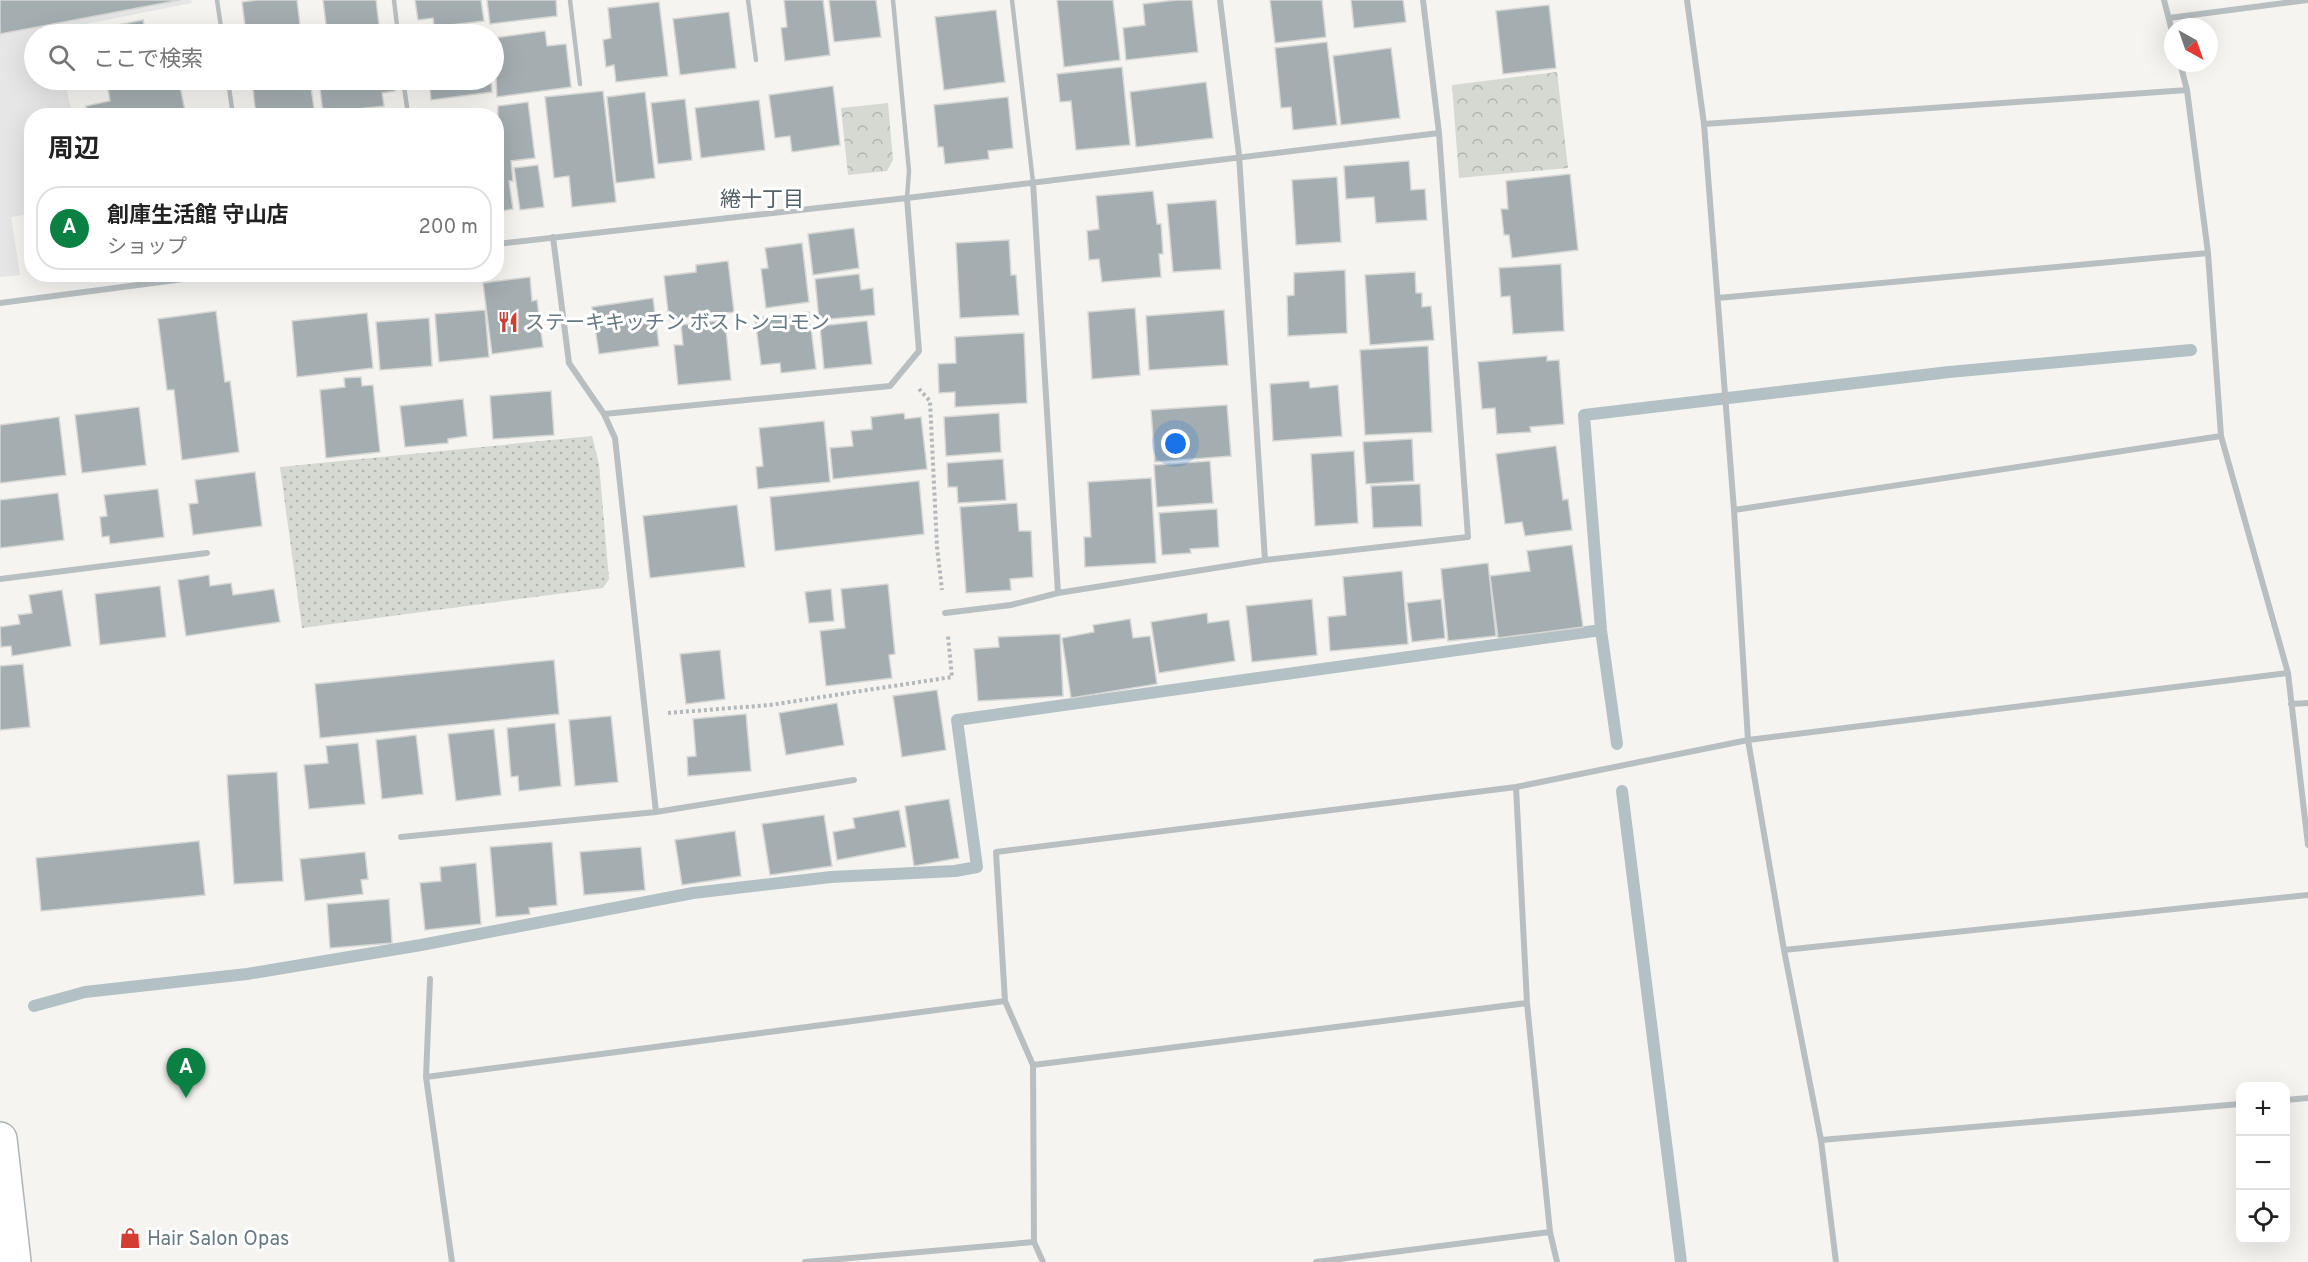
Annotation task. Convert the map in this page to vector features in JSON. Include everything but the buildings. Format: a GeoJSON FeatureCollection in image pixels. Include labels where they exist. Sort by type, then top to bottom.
{"type":"FeatureCollection","features":[{"type":"Feature","properties":{"kind":"street"},"geometry":{"type":"LineString","coordinates":[[1220,0],[1239,155],[1265,560]]}},
{"type":"Feature","properties":{"kind":"street"},"geometry":{"type":"LineString","coordinates":[[945,613],[1011,605],[1058,594],[1265,560],[1468,537],[1439,133],[1423,0]]}},
{"type":"Feature","properties":{"kind":"street"},"geometry":{"type":"LineString","coordinates":[[1687,0],[1704,124],[1734,510],[1748,740],[1784,950],[1821,1140],[1836,1262]]}},
{"type":"Feature","properties":{"kind":"street"},"geometry":{"type":"LineString","coordinates":[[2164,0],[2169,18],[2308,0]]}},
{"type":"Feature","properties":{"kind":"street"},"geometry":{"type":"LineString","coordinates":[[2182,72],[2187,90],[2208,253],[2221,436],[2288,673],[2308,845]]}},
{"type":"Feature","properties":{"kind":"street"},"geometry":{"type":"LineString","coordinates":[[1704,124],[2187,90]]}},
{"type":"Feature","properties":{"kind":"street"},"geometry":{"type":"LineString","coordinates":[[504,243],[907,198],[1239,155],[1439,133]]}},
{"type":"Feature","properties":{"kind":"street"},"geometry":{"type":"LineString","coordinates":[[1033,182],[1058,594]]}},
{"type":"Feature","properties":{"kind":"street"},"geometry":{"type":"LineString","coordinates":[[604,414],[890,386],[919,351],[907,198]]}},
{"type":"Feature","properties":{"kind":"street"},"geometry":{"type":"LineString","coordinates":[[553,237],[569,363],[604,414],[615,438],[656,812]]}},
{"type":"Feature","properties":{"kind":"street"},"geometry":{"type":"LineString","coordinates":[[1718,298],[2208,253]]}},
{"type":"Feature","properties":{"kind":"street"},"geometry":{"type":"LineString","coordinates":[[0,303],[161,282]]}},
{"type":"Feature","properties":{"kind":"street"},"geometry":{"type":"LineString","coordinates":[[1734,510],[2221,436]]}},
{"type":"Feature","properties":{"kind":"street"},"geometry":{"type":"LineString","coordinates":[[0,579],[207,553]]}},
{"type":"Feature","properties":{"kind":"street"},"geometry":{"type":"LineString","coordinates":[[1043,1262],[1034,1242],[1033,1065],[1005,1001],[996,852],[1516,787],[1748,740],[2288,673]]}},
{"type":"Feature","properties":{"kind":"street"},"geometry":{"type":"LineString","coordinates":[[2291,704],[2308,703]]}},
{"type":"Feature","properties":{"kind":"street"},"geometry":{"type":"LineString","coordinates":[[400,837],[656,812],[854,780]]}},
{"type":"Feature","properties":{"kind":"street"},"geometry":{"type":"LineString","coordinates":[[1516,787],[1527,1003],[1550,1232],[1557,1262]]}},
{"type":"Feature","properties":{"kind":"street"},"geometry":{"type":"LineString","coordinates":[[1784,950],[2308,895]]}},
{"type":"Feature","properties":{"kind":"street"},"geometry":{"type":"LineString","coordinates":[[430,979],[426,1077],[452,1262]]}},
{"type":"Feature","properties":{"kind":"street"},"geometry":{"type":"LineString","coordinates":[[426,1077],[1005,1001]]}},
{"type":"Feature","properties":{"kind":"street"},"geometry":{"type":"LineString","coordinates":[[1033,1065],[1527,1003]]}},
{"type":"Feature","properties":{"kind":"street"},"geometry":{"type":"LineString","coordinates":[[2290,1100],[2308,1098]]}},
{"type":"Feature","properties":{"kind":"street"},"geometry":{"type":"LineString","coordinates":[[1821,1140],[2236,1104]]}},
{"type":"Feature","properties":{"kind":"street"},"geometry":{"type":"LineString","coordinates":[[0,1138],[14,1262]]}},
{"type":"Feature","properties":{"kind":"street"},"geometry":{"type":"LineString","coordinates":[[1316,1262],[1550,1232]]}},
{"type":"Feature","properties":{"kind":"street"},"geometry":{"type":"LineString","coordinates":[[805,1262],[1034,1242]]}},
{"type":"Feature","properties":{"kind":"lane"},"geometry":{"type":"LineString","coordinates":[[217,0],[221,24]]}},
{"type":"Feature","properties":{"kind":"lane"},"geometry":{"type":"LineString","coordinates":[[394,0],[397,24]]}},
{"type":"Feature","properties":{"kind":"lane"},"geometry":{"type":"LineString","coordinates":[[570,0],[580,84]]}},
{"type":"Feature","properties":{"kind":"lane"},"geometry":{"type":"LineString","coordinates":[[748,0],[756,60]]}},
{"type":"Feature","properties":{"kind":"lane"},"geometry":{"type":"LineString","coordinates":[[893,0],[909,171],[907,198]]}},
{"type":"Feature","properties":{"kind":"lane"},"geometry":{"type":"LineString","coordinates":[[1012,0],[1033,182]]}},
{"type":"Feature","properties":{"kind":"lane"},"geometry":{"type":"LineString","coordinates":[[229,90],[232,108]]}},
{"type":"Feature","properties":{"kind":"lane"},"geometry":{"type":"LineString","coordinates":[[405,90],[407,107]]}},
{"type":"Feature","properties":{"kind":"path"},"geometry":{"type":"LineString","coordinates":[[646,715],[770,705],[952,677],[937,547],[930,401],[903,370]]}},
{"type":"Feature","properties":{"kind":"shaded area"},"geometry":{"type":"Polygon","coordinates":[[[0,0],[191,0],[192,3],[85,24],[24,24],[24,90],[67,90],[71,108],[24,108],[24,215],[11,217],[20,275],[0,277],[0,0]]]}},
{"type":"Feature","properties":{"kind":"green space"},"geometry":{"type":"Polygon","coordinates":[[[1557,72],[1568,168],[1459,178],[1452,85],[1557,72]]]}},
{"type":"Feature","properties":{"kind":"green space"},"geometry":{"type":"Polygon","coordinates":[[[888,103],[893,160],[887,171],[848,175],[841,108],[888,103]]]}},
{"type":"Feature","properties":{"kind":"green space"},"geometry":{"type":"Polygon","coordinates":[[[592,436],[599,464],[609,579],[603,588],[302,628],[280,467],[592,436]]]}},
{"type":"Feature","properties":{"kind":"waterway"},"geometry":{"type":"LineString","coordinates":[[1617,744],[1601,630],[1584,415],[1949,372],[2191,350]]}},
{"type":"Feature","properties":{"kind":"waterway"},"geometry":{"type":"LineString","coordinates":[[34,1006],[85,992],[247,974],[421,945],[693,893],[831,877],[955,871],[977,867],[957,720],[1601,630]]}},
{"type":"Feature","properties":{"kind":"waterway"},"geometry":{"type":"LineString","coordinates":[[1622,791],[1681,1262]]}},
{"type":"Feature","properties":{"kind":"place","name":"ステーキキッチン ボストンコモン"},"geometry":{"type":"Point","coordinates":[508,322]}},
{"type":"Feature","properties":{"kind":"place","name":"創庫生活館 守山店"},"geometry":{"type":"Point","coordinates":[186,1098]}},
{"type":"Feature","properties":{"kind":"place","name":"Hair Salon Opas"},"geometry":{"type":"Point","coordinates":[130,1238]}},
{"type":"Feature","properties":{"kind":"district","name":"綣十丁目"},"geometry":{"type":"Point","coordinates":[762,199]}}]}
